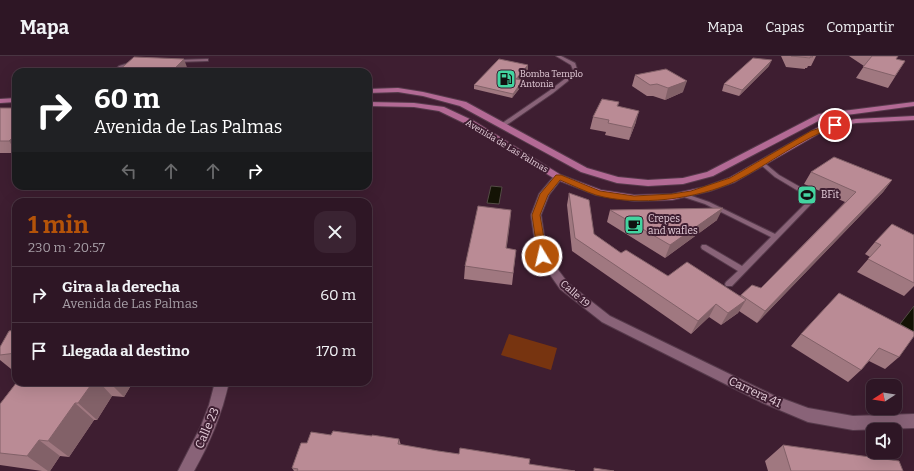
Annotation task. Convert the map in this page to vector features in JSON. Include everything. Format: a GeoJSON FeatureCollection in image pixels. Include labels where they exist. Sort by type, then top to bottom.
{"type":"FeatureCollection","features":[{"type":"Feature","properties":{"kind":"main road","name":"Avenida de Las Palmas"},"geometry":{"type":"LineString","coordinates":[[372,91],[398,90],[423,94],[463,104],[584,170],[617,180],[648,183],[683,182],[710,174],[822,116],[914,104]]}},
{"type":"Feature","properties":{"kind":"main road"},"geometry":{"type":"LineString","coordinates":[[0,101],[12,100]]}},
{"type":"Feature","properties":{"kind":"main road","name":"Avenida de Las Palmas"},"geometry":{"type":"LineString","coordinates":[[372,104],[414,104],[430,106],[450,112],[471,123],[558,177],[599,193],[634,198],[683,195],[719,185],[762,164],[813,132],[825,127],[856,121],[914,118]]}},
{"type":"Feature","properties":{"kind":"street","name":"Calle 19"},"geometry":{"type":"LineString","coordinates":[[558,177],[544,194],[536,215],[542,256],[564,286],[606,320]]}},
{"type":"Feature","properties":{"kind":"street","name":"Carrera 41"},"geometry":{"type":"LineString","coordinates":[[606,320],[768,399],[808,415],[853,423],[914,421]]}},
{"type":"Feature","properties":{"kind":"street","name":"Calle 23"},"geometry":{"type":"LineString","coordinates":[[186,471],[200,448],[219,402],[221,386]]}},
{"type":"Feature","properties":{"kind":"lane"},"geometry":{"type":"LineString","coordinates":[[503,125],[552,92],[576,72],[573,64],[558,56]]}},
{"type":"Feature","properties":{"kind":"lane"},"geometry":{"type":"LineString","coordinates":[[170,60],[206,60]]}},
{"type":"Feature","properties":{"kind":"lane"},"geometry":{"type":"LineString","coordinates":[[120,68],[136,62]]}},
{"type":"Feature","properties":{"kind":"lane"},"geometry":{"type":"LineString","coordinates":[[729,284],[774,236],[812,200],[806,193],[789,184],[762,164]]}},
{"type":"Feature","properties":{"kind":"lane"},"geometry":{"type":"LineString","coordinates":[[683,195],[707,203],[774,236]]}},
{"type":"Feature","properties":{"kind":"lane"},"geometry":{"type":"LineString","coordinates":[[704,247],[741,270]]}},
{"type":"Feature","properties":{"kind":"shaded area"},"geometry":{"type":"Polygon","coordinates":[[[491,186],[502,187],[499,204],[487,203],[491,186]]]}},
{"type":"Feature","properties":{"kind":"shaded area"},"geometry":{"type":"Polygon","coordinates":[[[914,306],[914,332],[900,324],[914,306]]]}},
{"type":"Feature","properties":{"kind":"shaded area"},"geometry":{"type":"Polygon","coordinates":[[[509,334],[557,348],[551,370],[501,355],[509,334]]]}},
{"type":"Feature","properties":{"kind":"building"},"geometry":{"type":"Polygon","coordinates":[[[791,56],[812,56],[813,57],[810,58],[791,56]]]}},
{"type":"Feature","properties":{"kind":"building"},"geometry":{"type":"Polygon","coordinates":[[[872,56],[898,56],[896,59],[905,61],[895,76],[863,67],[872,56]]]}},
{"type":"Feature","properties":{"kind":"building"},"geometry":{"type":"Polygon","coordinates":[[[134,57],[184,59],[175,68],[122,68],[134,57]]]}},
{"type":"Feature","properties":{"kind":"building"},"geometry":{"type":"Polygon","coordinates":[[[753,58],[772,60],[742,90],[724,84],[753,58]]]}},
{"type":"Feature","properties":{"kind":"building","name":"Bomba Templo Antonia"},"geometry":{"type":"Polygon","coordinates":[[[499,59],[528,65],[516,79],[523,80],[513,94],[474,85],[499,59]]]}},
{"type":"Feature","properties":{"kind":"building"},"geometry":{"type":"Polygon","coordinates":[[[666,69],[687,81],[668,88],[657,84],[650,85],[635,75],[666,69]]]}},
{"type":"Feature","properties":{"kind":"building"},"geometry":{"type":"Polygon","coordinates":[[[602,99],[619,102],[617,106],[639,111],[632,128],[608,123],[609,120],[593,117],[602,99]]]}},
{"type":"Feature","properties":{"kind":"building"},"geometry":{"type":"Polygon","coordinates":[[[0,108],[12,108],[12,138],[9,141],[0,141],[0,108]]]}},
{"type":"Feature","properties":{"kind":"building"},"geometry":{"type":"Polygon","coordinates":[[[834,157],[892,180],[765,311],[741,295],[752,285],[761,288],[856,192],[811,172],[834,157]]]}},
{"type":"Feature","properties":{"kind":"building"},"geometry":{"type":"Polygon","coordinates":[[[569,193],[589,200],[594,234],[621,253],[626,250],[668,276],[687,262],[746,300],[728,313],[716,304],[698,321],[575,238],[569,193]]]}},
{"type":"Feature","properties":{"kind":"building"},"geometry":{"type":"Polygon","coordinates":[[[478,206],[511,210],[506,248],[516,250],[513,273],[465,266],[478,206]]]}},
{"type":"Feature","properties":{"kind":"building"},"geometry":{"type":"Polygon","coordinates":[[[723,208],[670,245],[610,210],[723,208]]]}},
{"type":"Feature","properties":{"kind":"building"},"geometry":{"type":"Polygon","coordinates":[[[892,224],[914,235],[914,283],[868,259],[881,245],[875,242],[892,224]]]}},
{"type":"Feature","properties":{"kind":"building"},"geometry":{"type":"Polygon","coordinates":[[[839,293],[914,332],[914,336],[899,357],[879,348],[861,370],[801,334],[839,293]]]}},
{"type":"Feature","properties":{"kind":"building"},"geometry":{"type":"Polygon","coordinates":[[[9,331],[12,331],[12,354],[0,355],[0,347],[9,331]]]}},
{"type":"Feature","properties":{"kind":"building"},"geometry":{"type":"Polygon","coordinates":[[[14,386],[90,386],[78,403],[75,403],[48,441],[39,440],[27,456],[0,453],[0,404],[14,386]]]}},
{"type":"Feature","properties":{"kind":"building"},"geometry":{"type":"Polygon","coordinates":[[[333,431],[399,439],[398,444],[459,454],[460,448],[530,459],[529,464],[575,471],[297,471],[298,469],[292,468],[301,443],[307,443],[311,432],[331,435],[333,431]]]}},
{"type":"Feature","properties":{"kind":"building"},"geometry":{"type":"Polygon","coordinates":[[[783,445],[866,456],[866,459],[899,461],[903,471],[791,471],[783,445]]]}},
{"type":"Feature","properties":{"kind":"building"},"geometry":{"type":"Polygon","coordinates":[[[594,468],[614,471],[594,471],[594,468]]]}},
{"type":"Feature","properties":{"kind":"place","name":"Bomba Templo Antonia"},"geometry":{"type":"Point","coordinates":[506,79]}},
{"type":"Feature","properties":{"kind":"place","name":"BFit"},"geometry":{"type":"Point","coordinates":[807,195]}},
{"type":"Feature","properties":{"kind":"place","name":"Crepes and wafles"},"geometry":{"type":"Point","coordinates":[634,225]}},
{"type":"Feature","properties":{"kind":"route"},"geometry":{"type":"LineString","coordinates":[[542,256],[536,215],[544,194],[558,177],[599,193],[634,198],[672,197],[707,189],[732,180],[762,164],[813,132],[835,125]]}}]}
